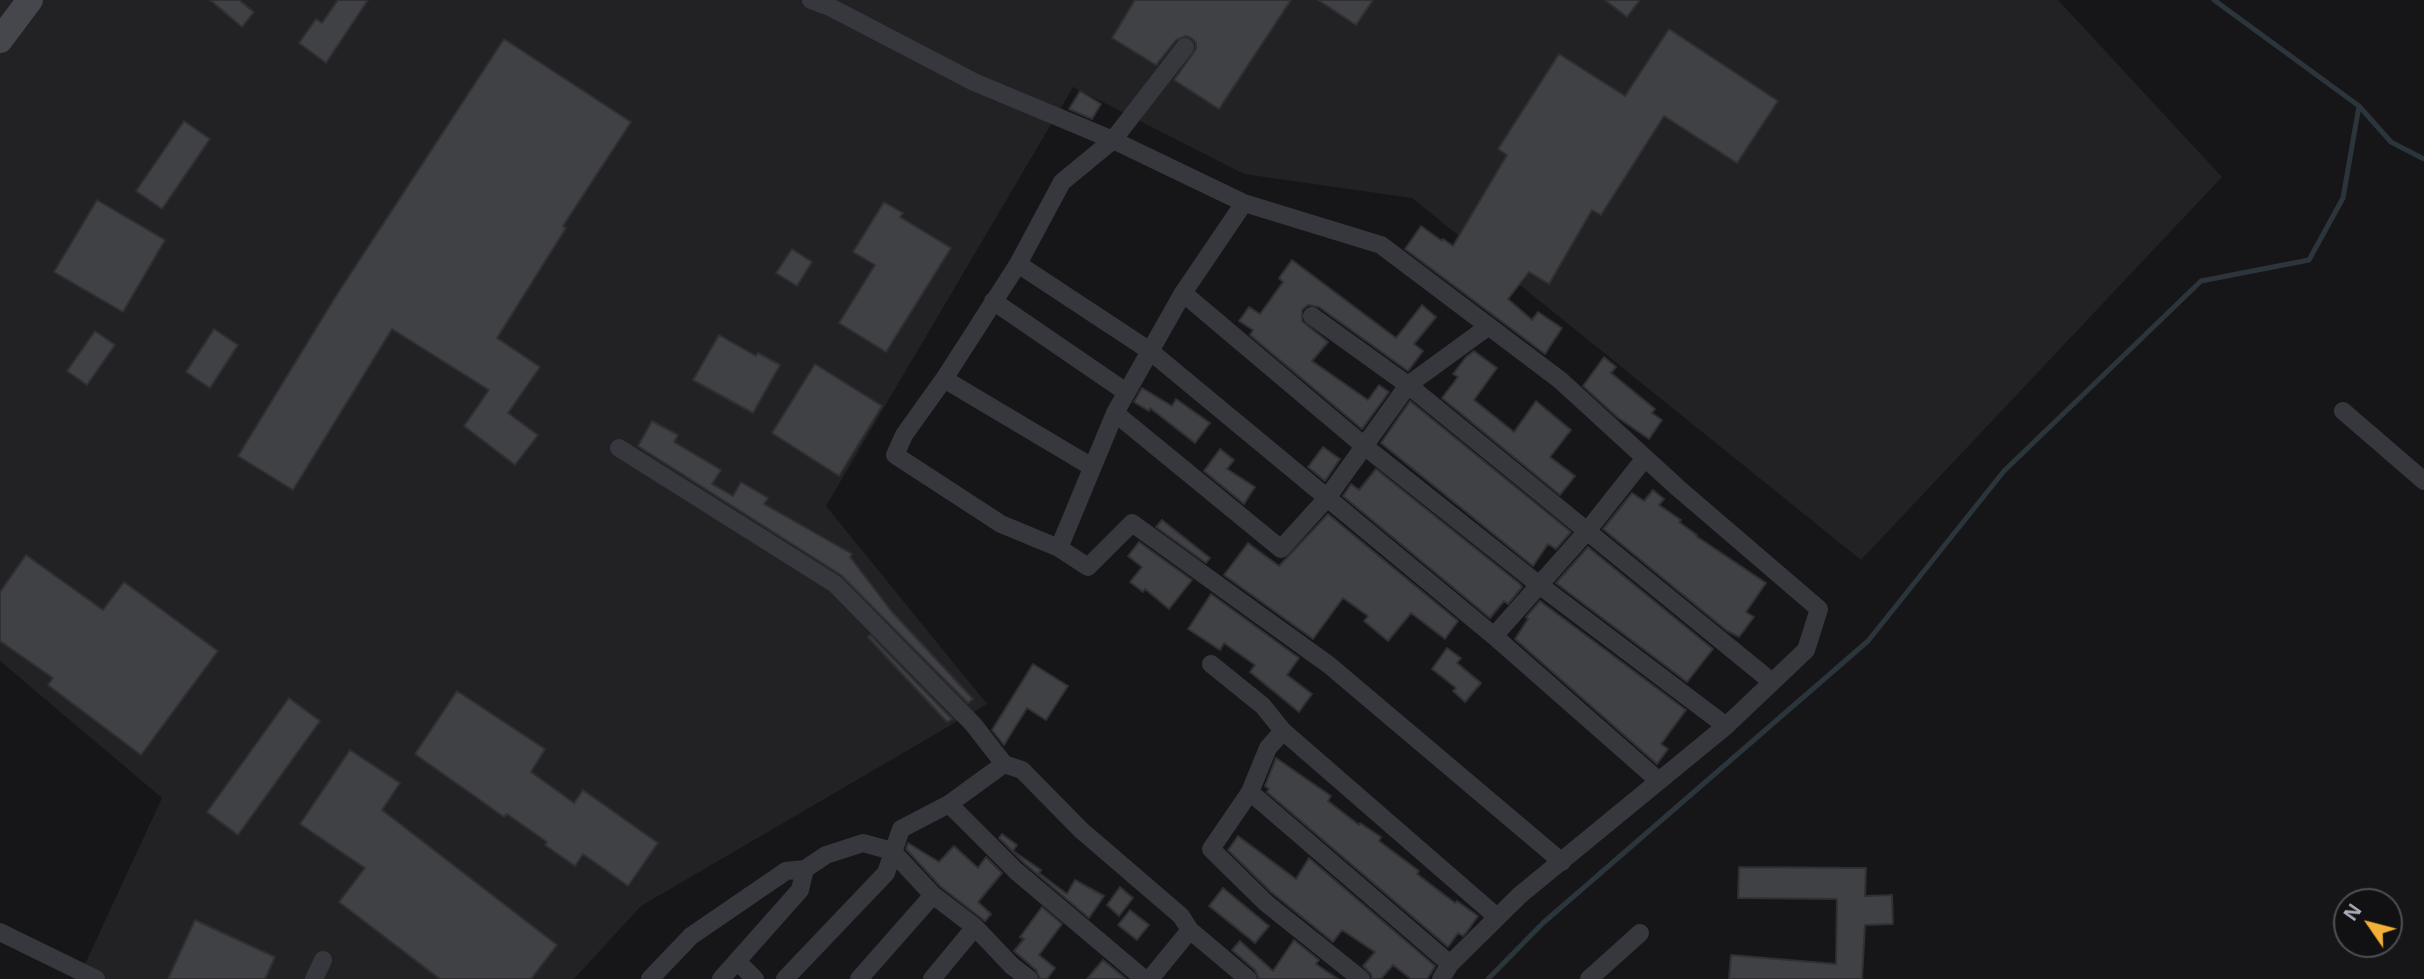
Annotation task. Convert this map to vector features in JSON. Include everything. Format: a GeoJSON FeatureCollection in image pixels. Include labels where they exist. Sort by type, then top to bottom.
{"type":"FeatureCollection","features":[{"type":"Feature","properties":{"kind":"street"},"geometry":{"type":"LineString","coordinates":[[0,40],[30,0]]}},
{"type":"Feature","properties":{"kind":"street"},"geometry":{"type":"LineString","coordinates":[[811,0],[831,7],[974,82],[1113,140],[1244,203],[1381,245],[1559,380],[1819,609],[1805,650],[1726,726],[1520,895],[1445,972],[1250,792]]}},
{"type":"Feature","properties":{"kind":"street"},"geometry":{"type":"LineString","coordinates":[[1185,47],[1113,140],[1062,182],[1017,264],[944,379],[904,435],[895,456],[1001,524],[1059,548],[1088,567],[1132,523],[1329,665],[1562,862]]}},
{"type":"Feature","properties":{"kind":"street"},"geometry":{"type":"LineString","coordinates":[[1059,548],[1126,392],[1183,293],[1244,203]]}},
{"type":"Feature","properties":{"kind":"street"},"geometry":{"type":"LineString","coordinates":[[1017,264],[1150,351],[1494,636],[1659,781]]}},
{"type":"Feature","properties":{"kind":"street"},"geometry":{"type":"LineString","coordinates":[[1183,293],[1363,445],[1538,584],[1726,726]]}},
{"type":"Feature","properties":{"kind":"street"},"geometry":{"type":"LineString","coordinates":[[993,301],[1126,392]]}},
{"type":"Feature","properties":{"kind":"street"},"geometry":{"type":"LineString","coordinates":[[1312,316],[1408,385],[1772,682]]}},
{"type":"Feature","properties":{"kind":"street"},"geometry":{"type":"LineString","coordinates":[[1115,413],[1280,549],[1326,498],[1408,385],[1489,327]]}},
{"type":"Feature","properties":{"kind":"street"},"geometry":{"type":"LineString","coordinates":[[944,379],[1092,467]]}},
{"type":"Feature","properties":{"kind":"street"},"geometry":{"type":"LineString","coordinates":[[2343,411],[2424,481]]}},
{"type":"Feature","properties":{"kind":"street"},"geometry":{"type":"LineString","coordinates":[[619,448],[835,584],[973,724],[1004,764],[1022,770],[1081,830],[1181,916],[1190,930],[1248,979]]}},
{"type":"Feature","properties":{"kind":"street"},"geometry":{"type":"LineString","coordinates":[[1494,636],[1588,530],[1646,458]]}},
{"type":"Feature","properties":{"kind":"street"},"geometry":{"type":"LineString","coordinates":[[1211,664],[1263,706],[1283,731],[1497,917]]}},
{"type":"Feature","properties":{"kind":"street"},"geometry":{"type":"LineString","coordinates":[[1283,731],[1268,747],[1250,792],[1210,849],[1266,903],[1361,979]]}},
{"type":"Feature","properties":{"kind":"street"},"geometry":{"type":"LineString","coordinates":[[785,979],[886,873],[901,829],[949,804],[1004,764]]}},
{"type":"Feature","properties":{"kind":"street"},"geometry":{"type":"LineString","coordinates":[[949,804],[1016,871],[1144,979]]}},
{"type":"Feature","properties":{"kind":"street"},"geometry":{"type":"LineString","coordinates":[[650,979],[691,936],[786,871],[805,869],[826,855],[863,842],[892,851],[933,895],[975,927],[1007,972],[1029,979]]}},
{"type":"Feature","properties":{"kind":"street"},"geometry":{"type":"LineString","coordinates":[[721,979],[800,890],[805,869]]}},
{"type":"Feature","properties":{"kind":"street"},"geometry":{"type":"LineString","coordinates":[[859,979],[933,895]]}},
{"type":"Feature","properties":{"kind":"street"},"geometry":{"type":"LineString","coordinates":[[932,979],[975,927]]}},
{"type":"Feature","properties":{"kind":"street"},"geometry":{"type":"LineString","coordinates":[[1150,979],[1190,930]]}},
{"type":"Feature","properties":{"kind":"street"},"geometry":{"type":"LineString","coordinates":[[0,932],[96,979]]}},
{"type":"Feature","properties":{"kind":"street"},"geometry":{"type":"LineString","coordinates":[[1589,979],[1640,933]]}},
{"type":"Feature","properties":{"kind":"street"},"geometry":{"type":"LineString","coordinates":[[314,979],[323,960]]}},
{"type":"Feature","properties":{"kind":"street"},"geometry":{"type":"LineString","coordinates":[[737,961],[755,979]]}},
{"type":"Feature","properties":{"kind":"shaded area"},"geometry":{"type":"Polygon","coordinates":[[[0,0],[2058,0],[2222,177],[1861,560],[1412,198],[1244,174],[1073,87],[826,506],[987,704],[641,906],[574,979],[78,979],[162,798],[0,661],[0,0]]]}},
{"type":"Feature","properties":{"kind":"building"},"geometry":{"type":"Polygon","coordinates":[[[210,0],[239,0],[254,12],[242,27],[210,0]]]}},
{"type":"Feature","properties":{"kind":"building"},"geometry":{"type":"Polygon","coordinates":[[[338,0],[368,0],[326,63],[299,43],[316,19],[322,23],[338,0]]]}},
{"type":"Feature","properties":{"kind":"building"},"geometry":{"type":"Polygon","coordinates":[[[1135,0],[1291,0],[1219,109],[1174,80],[1196,49],[1196,43],[1191,38],[1186,36],[1176,40],[1156,65],[1112,38],[1135,0]]]}},
{"type":"Feature","properties":{"kind":"building"},"geometry":{"type":"Polygon","coordinates":[[[1318,0],[1373,0],[1356,25],[1318,0]]]}},
{"type":"Feature","properties":{"kind":"building"},"geometry":{"type":"Polygon","coordinates":[[[1605,0],[1640,0],[1627,17],[1605,0]]]}},
{"type":"Feature","properties":{"kind":"building"},"geometry":{"type":"Polygon","coordinates":[[[1669,29],[1778,101],[1737,163],[1664,116],[1601,215],[1592,210],[1549,284],[1529,272],[1508,299],[1532,320],[1538,312],[1562,328],[1545,354],[1405,249],[1421,226],[1453,246],[1507,155],[1498,149],[1559,54],[1625,96],[1669,29]]]}},
{"type":"Feature","properties":{"kind":"building"},"geometry":{"type":"Polygon","coordinates":[[[504,39],[631,122],[563,226],[566,228],[497,338],[540,367],[508,413],[538,435],[515,465],[464,426],[489,390],[392,329],[293,490],[238,456],[336,296],[504,39]]]}},
{"type":"Feature","properties":{"kind":"building"},"geometry":{"type":"Polygon","coordinates":[[[1080,91],[1101,104],[1092,119],[1069,109],[1080,91]]]}},
{"type":"Feature","properties":{"kind":"building"},"geometry":{"type":"Polygon","coordinates":[[[184,121],[210,139],[162,209],[136,191],[184,121]]]}},
{"type":"Feature","properties":{"kind":"building"},"geometry":{"type":"Polygon","coordinates":[[[97,200],[165,240],[123,312],[54,272],[97,200]]]}},
{"type":"Feature","properties":{"kind":"building"},"geometry":{"type":"Polygon","coordinates":[[[884,202],[903,213],[900,217],[951,248],[886,352],[839,323],[875,265],[853,252],[884,202]]]}},
{"type":"Feature","properties":{"kind":"building"},"geometry":{"type":"Polygon","coordinates":[[[792,249],[812,262],[797,286],[776,273],[792,249]]]}},
{"type":"Feature","properties":{"kind":"building"},"geometry":{"type":"Polygon","coordinates":[[[1292,260],[1396,338],[1422,305],[1436,317],[1414,344],[1423,351],[1408,371],[1319,307],[1308,305],[1302,310],[1302,321],[1328,342],[1312,361],[1368,400],[1379,385],[1389,392],[1362,429],[1250,335],[1253,330],[1239,321],[1249,307],[1260,314],[1283,282],[1279,278],[1292,260]]]}},
{"type":"Feature","properties":{"kind":"building"},"geometry":{"type":"Polygon","coordinates":[[[214,329],[238,345],[210,388],[186,372],[214,329]]]}},
{"type":"Feature","properties":{"kind":"building"},"geometry":{"type":"Polygon","coordinates":[[[95,331],[115,345],[87,385],[67,371],[95,331]]]}},
{"type":"Feature","properties":{"kind":"building"},"geometry":{"type":"Polygon","coordinates":[[[719,335],[756,356],[758,353],[780,365],[753,413],[693,380],[719,335]]]}},
{"type":"Feature","properties":{"kind":"building"},"geometry":{"type":"Polygon","coordinates":[[[1474,351],[1497,368],[1474,400],[1514,432],[1536,401],[1571,430],[1550,457],[1575,476],[1560,495],[1442,398],[1458,377],[1453,374],[1474,351]]]}},
{"type":"Feature","properties":{"kind":"building"},"geometry":{"type":"Polygon","coordinates":[[[1604,357],[1616,367],[1611,373],[1655,409],[1652,413],[1662,420],[1649,439],[1617,417],[1583,386],[1604,357]]]}},
{"type":"Feature","properties":{"kind":"building"},"geometry":{"type":"Polygon","coordinates":[[[815,364],[882,406],[839,476],[772,433],[815,364]]]}},
{"type":"Feature","properties":{"kind":"building"},"geometry":{"type":"Polygon","coordinates":[[[1142,388],[1172,406],[1176,399],[1210,423],[1195,443],[1150,408],[1149,411],[1134,402],[1142,388]]]}},
{"type":"Feature","properties":{"kind":"building"},"geometry":{"type":"Polygon","coordinates":[[[1410,401],[1571,532],[1556,549],[1548,544],[1533,566],[1381,443],[1410,401]]]}},
{"type":"Feature","properties":{"kind":"building"},"geometry":{"type":"Polygon","coordinates":[[[652,421],[678,435],[674,442],[721,470],[712,484],[733,496],[741,482],[768,498],[764,504],[852,554],[850,557],[892,612],[973,699],[968,703],[841,575],[638,446],[652,421]]]}},
{"type":"Feature","properties":{"kind":"building"},"geometry":{"type":"Polygon","coordinates":[[[1323,447],[1340,459],[1325,481],[1308,467],[1323,447]]]}},
{"type":"Feature","properties":{"kind":"building"},"geometry":{"type":"Polygon","coordinates":[[[1220,449],[1234,460],[1227,469],[1255,487],[1244,504],[1204,471],[1220,449]]]}},
{"type":"Feature","properties":{"kind":"building"},"geometry":{"type":"Polygon","coordinates":[[[1376,469],[1520,584],[1522,587],[1508,604],[1504,601],[1490,618],[1343,496],[1351,484],[1359,490],[1376,469]]]}},
{"type":"Feature","properties":{"kind":"building"},"geometry":{"type":"Polygon","coordinates":[[[1653,490],[1664,499],[1659,505],[1681,520],[1679,522],[1696,536],[1766,583],[1746,612],[1754,617],[1739,637],[1726,630],[1603,529],[1632,493],[1644,501],[1653,490]]]}},
{"type":"Feature","properties":{"kind":"building"},"geometry":{"type":"Polygon","coordinates":[[[1328,514],[1458,621],[1445,639],[1411,613],[1388,641],[1364,621],[1368,616],[1343,598],[1313,639],[1224,575],[1248,543],[1279,566],[1328,514]]]}},
{"type":"Feature","properties":{"kind":"building"},"geometry":{"type":"Polygon","coordinates":[[[1162,520],[1210,558],[1206,563],[1156,527],[1162,520]]]}},
{"type":"Feature","properties":{"kind":"building"},"geometry":{"type":"Polygon","coordinates":[[[1139,542],[1192,580],[1169,609],[1145,589],[1143,592],[1130,582],[1142,567],[1128,556],[1139,542]]]}},
{"type":"Feature","properties":{"kind":"building"},"geometry":{"type":"Polygon","coordinates":[[[1588,547],[1713,649],[1687,682],[1556,583],[1588,547]]]}},
{"type":"Feature","properties":{"kind":"building"},"geometry":{"type":"Polygon","coordinates":[[[26,555],[103,610],[124,582],[218,651],[141,755],[48,685],[53,678],[0,641],[0,592],[26,555]]]}},
{"type":"Feature","properties":{"kind":"building"},"geometry":{"type":"Polygon","coordinates":[[[1211,594],[1299,658],[1287,675],[1312,694],[1299,712],[1250,672],[1255,665],[1224,643],[1220,650],[1188,629],[1211,594]]]}},
{"type":"Feature","properties":{"kind":"building"},"geometry":{"type":"Polygon","coordinates":[[[1540,601],[1686,710],[1661,744],[1668,749],[1657,764],[1515,639],[1528,619],[1526,617],[1540,601]]]}},
{"type":"Feature","properties":{"kind":"building"},"geometry":{"type":"Polygon","coordinates":[[[870,635],[952,719],[947,722],[868,637],[870,635]]]}},
{"type":"Feature","properties":{"kind":"building"},"geometry":{"type":"Polygon","coordinates":[[[1447,648],[1461,658],[1457,663],[1481,683],[1465,702],[1453,691],[1456,688],[1432,669],[1447,648]]]}},
{"type":"Feature","properties":{"kind":"building"},"geometry":{"type":"Polygon","coordinates":[[[1033,664],[1068,686],[1046,720],[1027,708],[1004,745],[992,730],[1033,664]]]}},
{"type":"Feature","properties":{"kind":"building"},"geometry":{"type":"Polygon","coordinates":[[[457,691],[545,749],[531,772],[574,803],[583,790],[658,843],[628,886],[583,854],[575,866],[507,814],[504,817],[415,754],[457,691]]]}},
{"type":"Feature","properties":{"kind":"building"},"geometry":{"type":"Polygon","coordinates":[[[289,698],[320,721],[238,835],[207,812],[289,698]]]}},
{"type":"Feature","properties":{"kind":"building"},"geometry":{"type":"Polygon","coordinates":[[[350,750],[400,783],[382,810],[557,945],[531,979],[440,979],[339,902],[365,868],[300,824],[350,750]]]}},
{"type":"Feature","properties":{"kind":"building"},"geometry":{"type":"Polygon","coordinates":[[[1276,758],[1331,796],[1328,801],[1359,825],[1360,823],[1381,837],[1379,841],[1419,871],[1417,874],[1455,903],[1457,901],[1478,916],[1466,933],[1463,936],[1458,933],[1448,947],[1267,792],[1269,789],[1265,786],[1276,758]]]}},
{"type":"Feature","properties":{"kind":"building"},"geometry":{"type":"Polygon","coordinates":[[[1002,834],[1017,845],[1013,851],[1041,870],[1039,873],[1067,894],[1075,880],[1104,896],[1089,918],[1024,863],[999,838],[1002,834]]]}},
{"type":"Feature","properties":{"kind":"building"},"geometry":{"type":"Polygon","coordinates":[[[1238,836],[1296,879],[1309,858],[1435,966],[1427,979],[1411,979],[1393,965],[1381,979],[1372,979],[1363,966],[1375,952],[1342,930],[1333,942],[1271,892],[1228,850],[1238,836]]]}},
{"type":"Feature","properties":{"kind":"building"},"geometry":{"type":"Polygon","coordinates":[[[908,843],[939,862],[954,846],[978,868],[986,857],[1002,873],[978,902],[991,914],[985,921],[941,887],[906,849],[908,843]]]}},
{"type":"Feature","properties":{"kind":"building"},"geometry":{"type":"Polygon","coordinates":[[[1739,867],[1866,868],[1865,896],[1892,895],[1893,924],[1865,925],[1862,979],[1729,979],[1731,955],[1836,964],[1837,899],[1738,898],[1739,867]]]}},
{"type":"Feature","properties":{"kind":"building"},"geometry":{"type":"Polygon","coordinates":[[[1120,887],[1133,898],[1119,916],[1107,905],[1120,887]]]}},
{"type":"Feature","properties":{"kind":"building"},"geometry":{"type":"Polygon","coordinates":[[[1223,888],[1269,926],[1255,943],[1209,906],[1223,888]]]}},
{"type":"Feature","properties":{"kind":"building"},"geometry":{"type":"Polygon","coordinates":[[[1042,907],[1062,924],[1039,955],[1055,968],[1047,979],[1040,979],[1036,970],[1014,951],[1024,939],[1020,937],[1042,907]]]}},
{"type":"Feature","properties":{"kind":"building"},"geometry":{"type":"Polygon","coordinates":[[[1130,910],[1149,925],[1137,940],[1118,925],[1130,910]]]}},
{"type":"Feature","properties":{"kind":"building"},"geometry":{"type":"Polygon","coordinates":[[[195,920],[275,957],[265,979],[168,979],[195,920]]]}},
{"type":"Feature","properties":{"kind":"building"},"geometry":{"type":"Polygon","coordinates":[[[1294,940],[1319,960],[1316,964],[1338,979],[1259,979],[1255,970],[1232,950],[1240,941],[1273,971],[1294,940]]]}},
{"type":"Feature","properties":{"kind":"building"},"geometry":{"type":"Polygon","coordinates":[[[1103,960],[1113,968],[1126,979],[1087,979],[1103,960]]]}},
{"type":"Feature","properties":{"kind":"waterway"},"geometry":{"type":"LineString","coordinates":[[2214,0],[2359,106],[2391,142],[2424,159]]}},
{"type":"Feature","properties":{"kind":"waterway"},"geometry":{"type":"LineString","coordinates":[[1488,979],[1543,923],[1868,641],[2004,471],[2201,281],[2309,260],[2343,198],[2359,106]]}}]}
